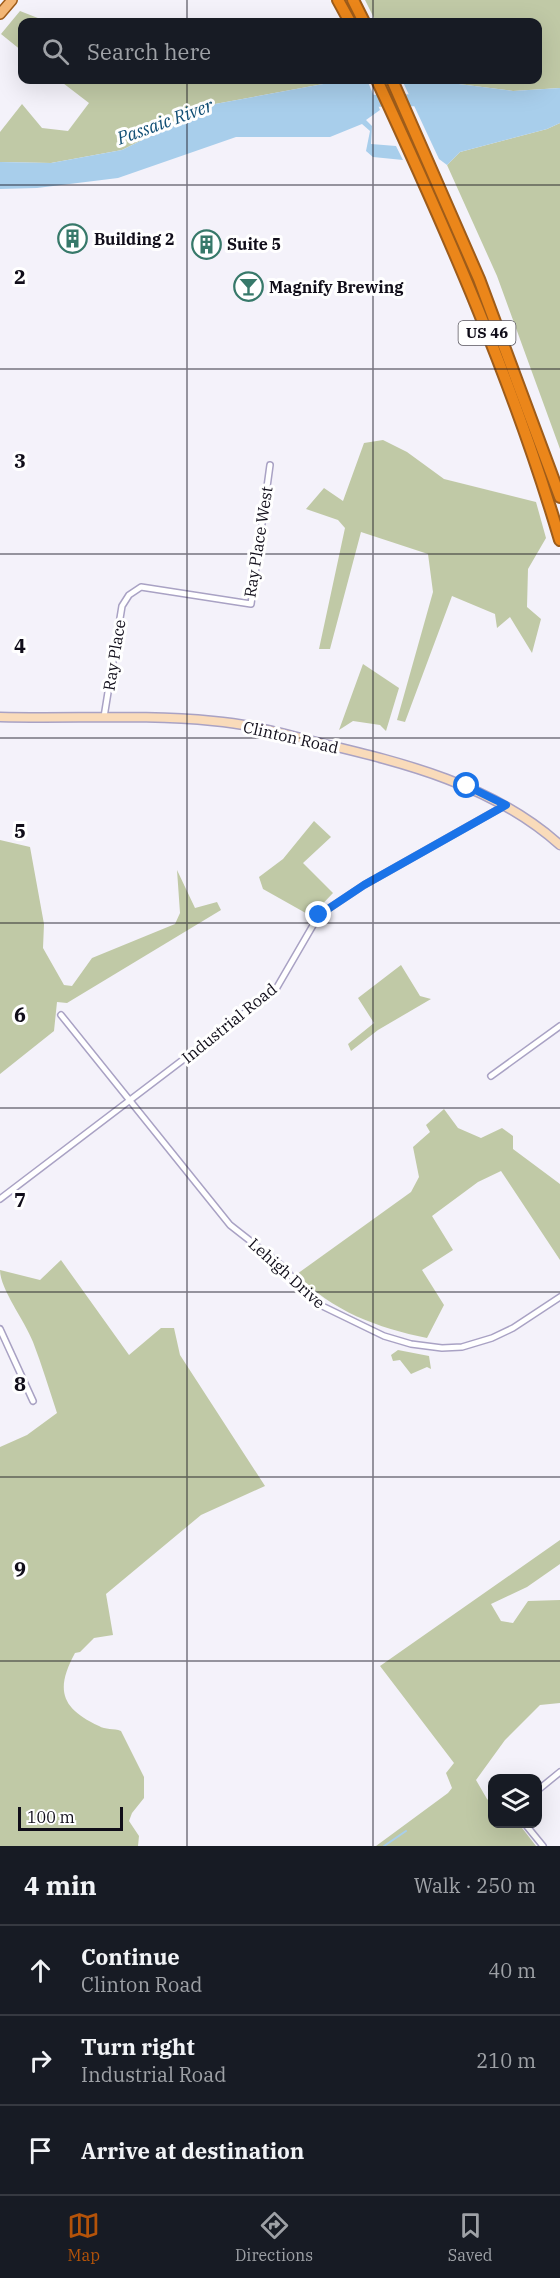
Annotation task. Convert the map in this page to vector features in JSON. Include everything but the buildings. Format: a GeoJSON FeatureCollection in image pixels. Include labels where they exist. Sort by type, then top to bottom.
{"type":"FeatureCollection","features":[{"type":"Feature","properties":{"kind":"highway"},"geometry":{"type":"LineString","coordinates":[[338,0],[348,18]]}},
{"type":"Feature","properties":{"kind":"highway"},"geometry":{"type":"LineString","coordinates":[[353,0],[362,18]]}},
{"type":"Feature","properties":{"kind":"highway","name":"US 46"},"geometry":{"type":"LineString","coordinates":[[379,84],[463,271],[506,383],[560,540]]}},
{"type":"Feature","properties":{"kind":"highway","name":"US 46"},"geometry":{"type":"LineString","coordinates":[[394,84],[429,159],[507,351],[560,497]]}},
{"type":"Feature","properties":{"kind":"main road"},"geometry":{"type":"LineString","coordinates":[[0,14],[12,0]]}},
{"type":"Feature","properties":{"kind":"street","name":"Ray Place West"},"geometry":{"type":"LineString","coordinates":[[129,595],[141,587],[251,604],[270,465]]}},
{"type":"Feature","properties":{"kind":"street","name":"Ray Place"},"geometry":{"type":"LineString","coordinates":[[104,717],[122,606],[129,595]]}},
{"type":"Feature","properties":{"kind":"street","name":"Clinton Road"},"geometry":{"type":"LineString","coordinates":[[0,717],[104,717],[214,721],[256,727],[431,773],[467,786],[506,805],[560,844]]}},
{"type":"Feature","properties":{"kind":"street","name":"Industrial Road"},"geometry":{"type":"LineString","coordinates":[[0,1199],[276,989],[313,921],[319,915],[364,885],[506,805]]}},
{"type":"Feature","properties":{"kind":"street","name":"Lehigh Drive"},"geometry":{"type":"LineString","coordinates":[[61,1016],[230,1225],[281,1265],[316,1303],[352,1322],[411,1344],[462,1347],[492,1338],[513,1328],[560,1297]]}},
{"type":"Feature","properties":{"kind":"street"},"geometry":{"type":"LineString","coordinates":[[491,1076],[560,1026]]}},
{"type":"Feature","properties":{"kind":"street"},"geometry":{"type":"LineString","coordinates":[[0,1329],[33,1401]]}},
{"type":"Feature","properties":{"kind":"street"},"geometry":{"type":"LineString","coordinates":[[542,1786],[560,1772]]}},
{"type":"Feature","properties":{"kind":"street"},"geometry":{"type":"LineString","coordinates":[[528,1828],[543,1846]]}},
{"type":"Feature","properties":{"kind":"green space"},"geometry":{"type":"Polygon","coordinates":[[[365,0],[560,0],[560,88],[513,91],[458,84],[542,84],[542,18],[374,18],[365,0]]]}},
{"type":"Feature","properties":{"kind":"green space"},"geometry":{"type":"Polygon","coordinates":[[[20,11],[38,18],[18,18],[18,48],[1,34],[20,11]]]}},
{"type":"Feature","properties":{"kind":"green space"},"geometry":{"type":"Polygon","coordinates":[[[64,84],[323,84],[215,104],[122,150],[51,163],[0,162],[0,132],[22,104],[42,128],[68,131],[89,103],[64,84]]]}},
{"type":"Feature","properties":{"kind":"green space"},"geometry":{"type":"Polygon","coordinates":[[[560,123],[560,449],[497,276],[447,165],[460,152],[547,129],[560,123]]]}},
{"type":"Feature","properties":{"kind":"green space"},"geometry":{"type":"Polygon","coordinates":[[[383,440],[407,452],[444,479],[536,502],[546,538],[528,569],[527,607],[541,619],[532,653],[510,617],[497,628],[495,614],[452,596],[405,722],[397,720],[433,592],[428,554],[361,532],[330,649],[319,649],[345,528],[338,520],[306,509],[324,488],[343,501],[364,443],[383,440]]]}},
{"type":"Feature","properties":{"kind":"green space"},"geometry":{"type":"Polygon","coordinates":[[[363,664],[399,688],[386,731],[380,725],[353,721],[339,730],[363,664]]]}},
{"type":"Feature","properties":{"kind":"green space"},"geometry":{"type":"Polygon","coordinates":[[[314,821],[331,837],[303,863],[333,893],[311,916],[263,889],[259,877],[283,859],[314,821]]]}},
{"type":"Feature","properties":{"kind":"green space"},"geometry":{"type":"Polygon","coordinates":[[[0,840],[30,847],[44,924],[43,948],[64,985],[72,986],[92,958],[175,924],[180,913],[177,870],[195,908],[217,902],[221,910],[67,1003],[57,1002],[54,1031],[0,1074],[0,840]]]}},
{"type":"Feature","properties":{"kind":"green space"},"geometry":{"type":"Polygon","coordinates":[[[401,965],[420,996],[431,999],[378,1030],[351,1051],[348,1044],[374,1023],[358,998],[401,965]]]}},
{"type":"Feature","properties":{"kind":"green space"},"geometry":{"type":"Polygon","coordinates":[[[444,1109],[458,1128],[481,1138],[502,1128],[513,1136],[513,1149],[560,1184],[560,1260],[501,1171],[478,1182],[432,1216],[453,1250],[422,1270],[444,1305],[427,1338],[391,1329],[356,1316],[325,1298],[297,1274],[411,1192],[419,1177],[413,1147],[430,1132],[426,1125],[444,1109]]]}},
{"type":"Feature","properties":{"kind":"green space"},"geometry":{"type":"Polygon","coordinates":[[[61,1260],[129,1355],[161,1328],[174,1328],[180,1355],[265,1486],[201,1515],[106,1594],[113,1635],[94,1638],[80,1652],[75,1653],[65,1677],[65,1697],[69,1705],[86,1719],[101,1727],[121,1731],[144,1777],[144,1798],[132,1813],[129,1821],[139,1836],[138,1846],[0,1846],[0,1447],[27,1435],[57,1413],[33,1342],[8,1296],[0,1270],[40,1280],[61,1260]]]}},
{"type":"Feature","properties":{"kind":"green space"},"geometry":{"type":"Polygon","coordinates":[[[398,1350],[429,1356],[431,1369],[427,1367],[411,1374],[400,1360],[393,1361],[391,1355],[398,1350]]]}},
{"type":"Feature","properties":{"kind":"green space"},"geometry":{"type":"Polygon","coordinates":[[[560,1540],[560,1564],[527,1587],[491,1604],[501,1621],[513,1623],[528,1601],[560,1600],[560,1703],[540,1705],[505,1740],[476,1780],[488,1800],[488,1828],[522,1828],[536,1846],[376,1846],[448,1793],[452,1788],[446,1773],[454,1763],[380,1666],[560,1540]]]}},
{"type":"Feature","properties":{"kind":"water"},"geometry":{"type":"Polygon","coordinates":[[[323,84],[369,84],[380,110],[366,120],[372,126],[371,144],[396,146],[403,160],[373,157],[366,151],[370,131],[362,124],[330,137],[236,137],[118,178],[37,188],[0,189],[0,162],[51,163],[122,150],[215,104],[323,84]]]}},
{"type":"Feature","properties":{"kind":"water"},"geometry":{"type":"Polygon","coordinates":[[[404,84],[458,84],[513,91],[560,88],[560,123],[547,129],[460,152],[447,165],[439,159],[404,84]]]}},
{"type":"Feature","properties":{"kind":"waterway","name":"Passaic River"},"geometry":{"type":"LineString","coordinates":[[361,101],[428,100]]}},
{"type":"Feature","properties":{"kind":"waterway"},"geometry":{"type":"LineString","coordinates":[[384,1846],[406,1831]]}},
{"type":"Feature","properties":{"kind":"place","name":"Building 2"},"geometry":{"type":"Point","coordinates":[73,239]}},
{"type":"Feature","properties":{"kind":"place","name":"Suite 5"},"geometry":{"type":"Point","coordinates":[206,244]}},
{"type":"Feature","properties":{"kind":"place","name":"Magnify Brewing"},"geometry":{"type":"Point","coordinates":[248,287]}},
{"type":"Feature","properties":{"kind":"route"},"geometry":{"type":"LineString","coordinates":[[319,915],[364,885],[506,805],[467,786]]}}]}
